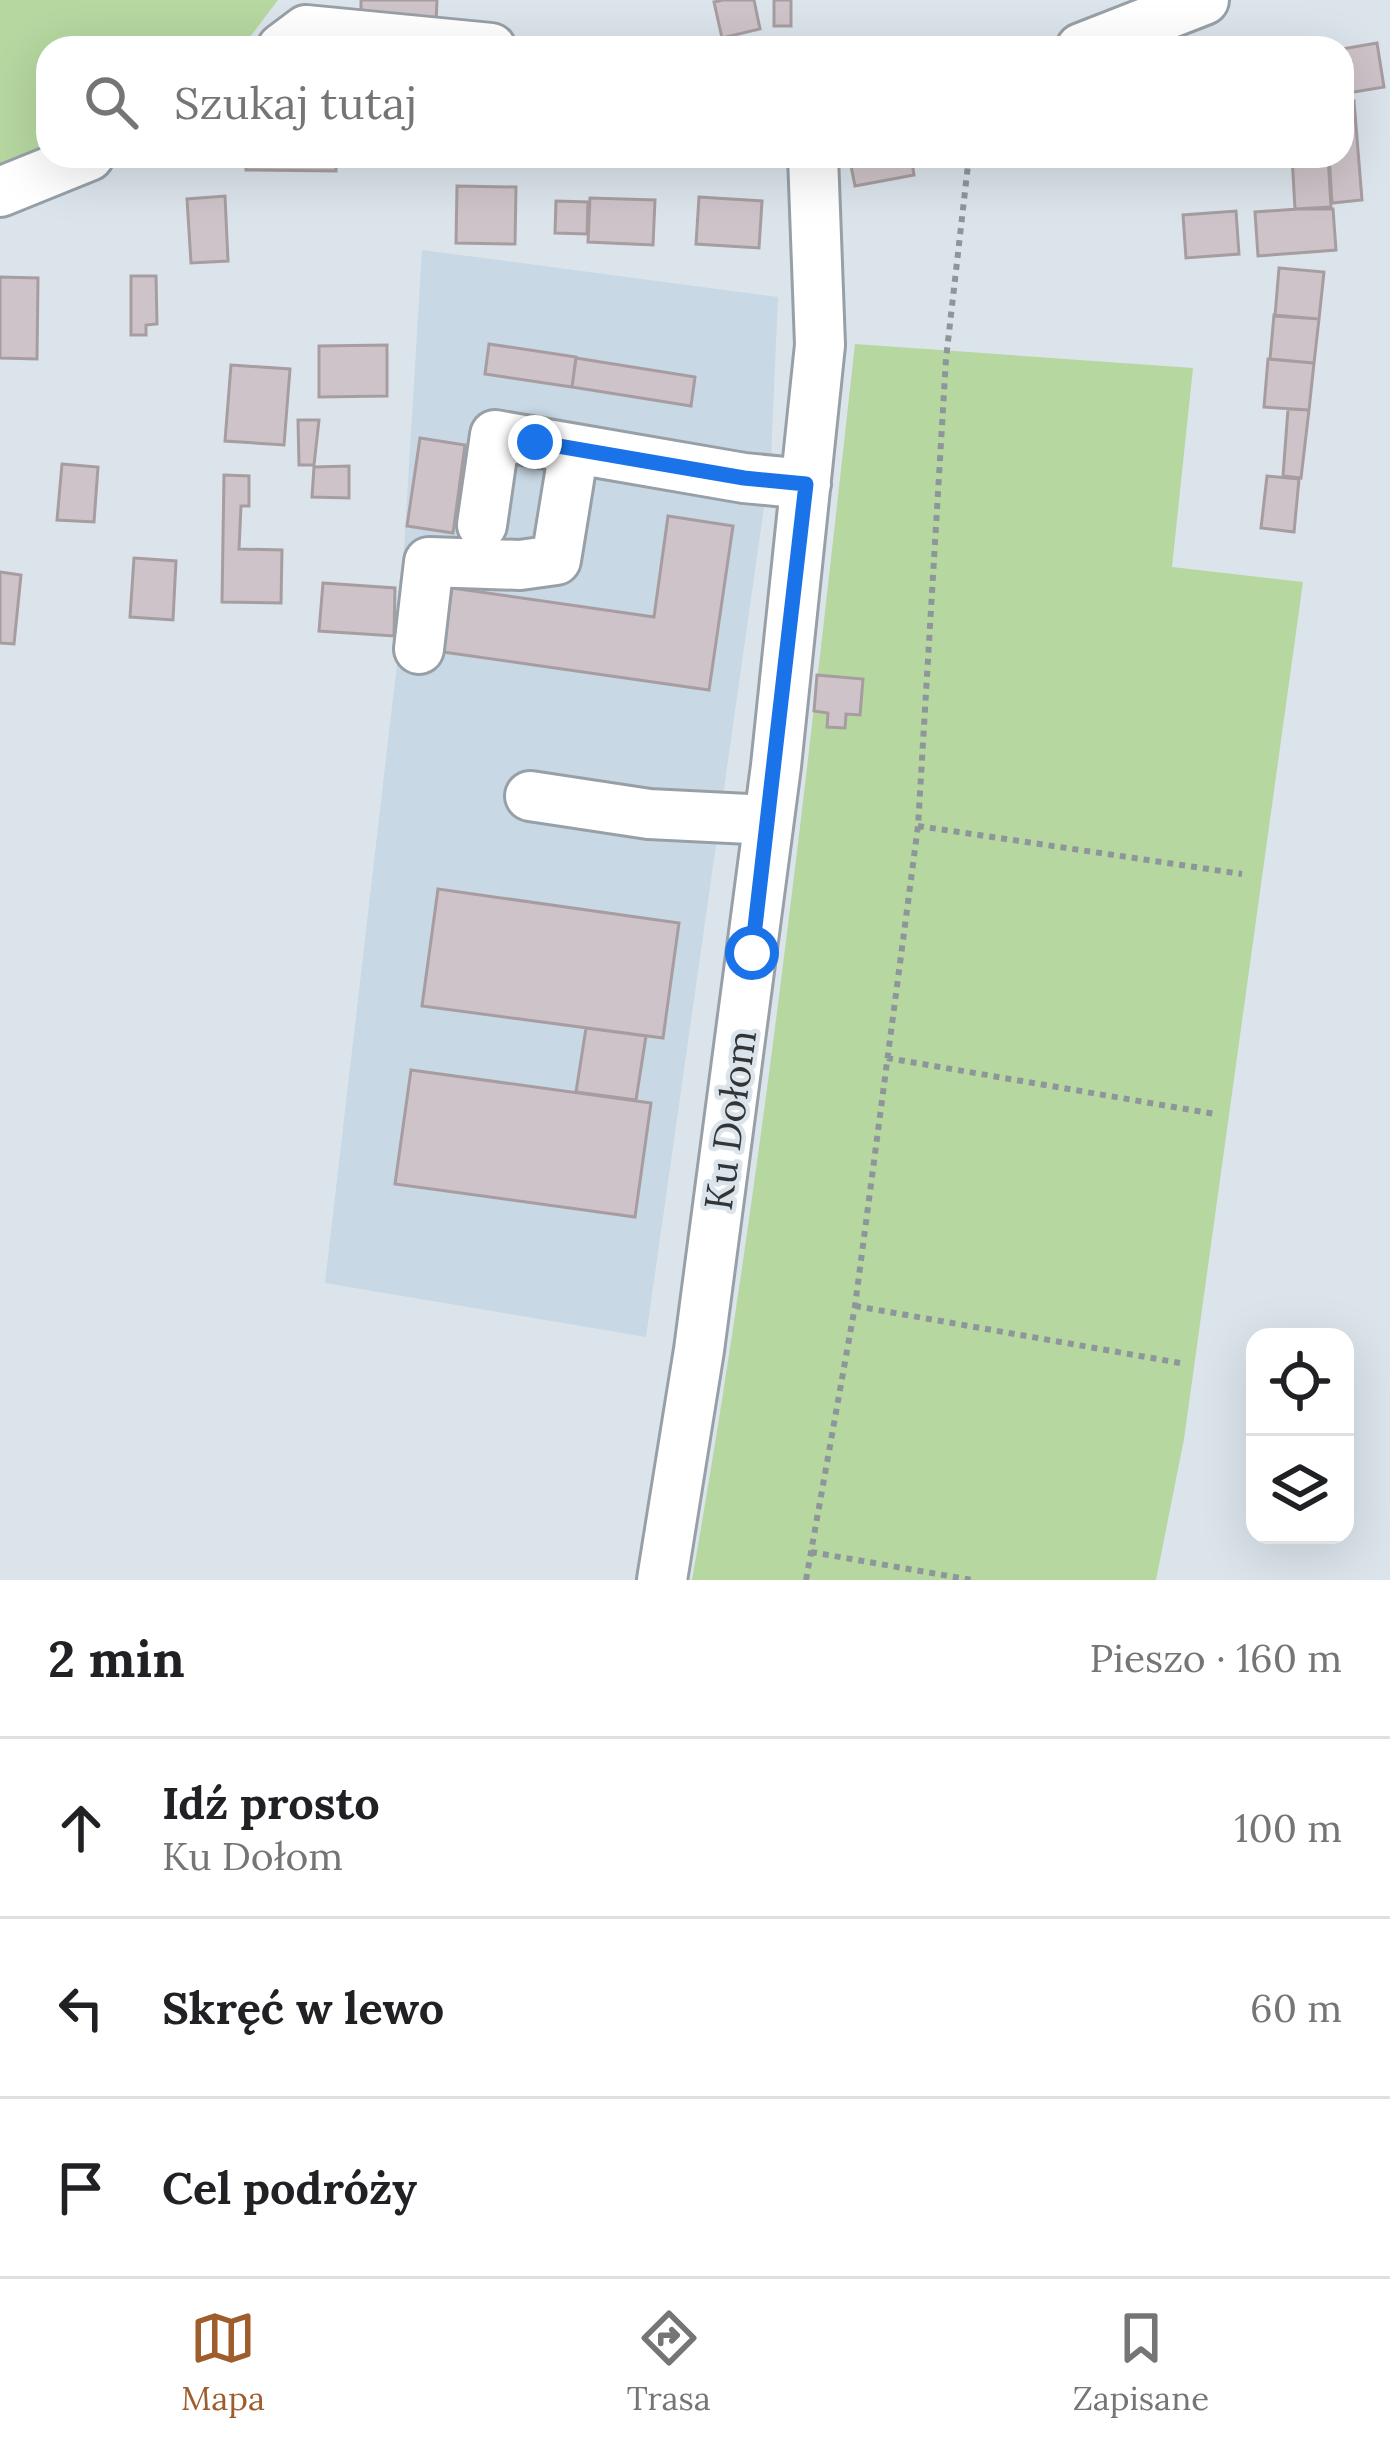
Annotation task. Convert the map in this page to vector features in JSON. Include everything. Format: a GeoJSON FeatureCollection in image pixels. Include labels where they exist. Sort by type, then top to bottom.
{"type":"FeatureCollection","features":[{"type":"Feature","properties":{"kind":"street"},"geometry":{"type":"LineString","coordinates":[[1111,36],[1200,1]]}},
{"type":"Feature","properties":{"kind":"street"},"geometry":{"type":"LineString","coordinates":[[302,26],[387,36]]}},
{"type":"Feature","properties":{"kind":"street"},"geometry":{"type":"LineString","coordinates":[[0,192],[59,168]]}},
{"type":"Feature","properties":{"kind":"street","name":"Ku Dołom"},"geometry":{"type":"LineString","coordinates":[[662,1580],[699,1350],[769,820],[806,484],[820,345],[813,168]]}},
{"type":"Feature","properties":{"kind":"street"},"geometry":{"type":"LineString","coordinates":[[482,525],[495,435],[744,478],[806,484]]}},
{"type":"Feature","properties":{"kind":"street"},"geometry":{"type":"LineString","coordinates":[[419,649],[429,562],[520,565],[556,560],[574,448]]}},
{"type":"Feature","properties":{"kind":"street"},"geometry":{"type":"LineString","coordinates":[[530,796],[649,814],[769,820]]}},
{"type":"Feature","properties":{"kind":"path"},"geometry":{"type":"LineString","coordinates":[[806,1580],[855,1306],[918,826],[946,359],[967,168]]}},
{"type":"Feature","properties":{"kind":"path"},"geometry":{"type":"LineString","coordinates":[[918,826],[1242,874]]}},
{"type":"Feature","properties":{"kind":"path"},"geometry":{"type":"LineString","coordinates":[[887,1058],[1215,1114]]}},
{"type":"Feature","properties":{"kind":"path"},"geometry":{"type":"LineString","coordinates":[[855,1306],[1186,1364]]}},
{"type":"Feature","properties":{"kind":"path"},"geometry":{"type":"LineString","coordinates":[[811,1552],[972,1580]]}},
{"type":"Feature","properties":{"kind":"shaded area"},"geometry":{"type":"Polygon","coordinates":[[[422,250],[778,297],[771,458],[646,1337],[325,1283],[397,664],[422,250]]]}},
{"type":"Feature","properties":{"kind":"green space"},"geometry":{"type":"Polygon","coordinates":[[[0,0],[278,0],[251,36],[36,36],[36,153],[0,167],[0,0]]]}},
{"type":"Feature","properties":{"kind":"green space"},"geometry":{"type":"Polygon","coordinates":[[[855,344],[1193,368],[1172,567],[1303,582],[1184,1439],[1156,1580],[692,1580],[763,1118],[855,344]]]}},
{"type":"Feature","properties":{"kind":"building"},"geometry":{"type":"Polygon","coordinates":[[[361,0],[437,0],[436,24],[361,21],[361,0]]]}},
{"type":"Feature","properties":{"kind":"building"},"geometry":{"type":"Polygon","coordinates":[[[754,0],[760,29],[722,36],[714,2],[754,0]]]}},
{"type":"Feature","properties":{"kind":"building"},"geometry":{"type":"Polygon","coordinates":[[[774,0],[791,0],[791,26],[774,26],[774,0]]]}},
{"type":"Feature","properties":{"kind":"building"},"geometry":{"type":"Polygon","coordinates":[[[1377,43],[1384,87],[1354,92],[1354,47],[1377,43]]]}},
{"type":"Feature","properties":{"kind":"building"},"geometry":{"type":"Polygon","coordinates":[[[1354,101],[1362,200],[1332,203],[1330,168],[1354,168],[1354,101]]]}},
{"type":"Feature","properties":{"kind":"building"},"geometry":{"type":"Polygon","coordinates":[[[246,168],[336,168],[336,171],[246,168]]]}},
{"type":"Feature","properties":{"kind":"building"},"geometry":{"type":"Polygon","coordinates":[[[851,168],[913,168],[914,175],[855,186],[851,168]]]}},
{"type":"Feature","properties":{"kind":"building"},"geometry":{"type":"Polygon","coordinates":[[[1293,168],[1329,168],[1331,207],[1295,209],[1293,168]]]}},
{"type":"Feature","properties":{"kind":"building"},"geometry":{"type":"Polygon","coordinates":[[[457,186],[516,187],[515,244],[456,243],[457,186]]]}},
{"type":"Feature","properties":{"kind":"building"},"geometry":{"type":"Polygon","coordinates":[[[225,196],[228,261],[191,263],[187,199],[225,196]]]}},
{"type":"Feature","properties":{"kind":"building"},"geometry":{"type":"Polygon","coordinates":[[[699,197],[762,201],[759,248],[696,244],[699,197]]]}},
{"type":"Feature","properties":{"kind":"building"},"geometry":{"type":"Polygon","coordinates":[[[590,198],[655,200],[653,245],[588,242],[590,198]]]}},
{"type":"Feature","properties":{"kind":"building"},"geometry":{"type":"Polygon","coordinates":[[[556,201],[588,202],[587,234],[555,233],[556,201]]]}},
{"type":"Feature","properties":{"kind":"building"},"geometry":{"type":"Polygon","coordinates":[[[1333,209],[1336,250],[1258,256],[1255,212],[1333,209]]]}},
{"type":"Feature","properties":{"kind":"building"},"geometry":{"type":"Polygon","coordinates":[[[1236,211],[1239,254],[1186,258],[1183,215],[1236,211]]]}},
{"type":"Feature","properties":{"kind":"building"},"geometry":{"type":"Polygon","coordinates":[[[1279,268],[1324,272],[1319,319],[1275,316],[1279,268]]]}},
{"type":"Feature","properties":{"kind":"building"},"geometry":{"type":"Polygon","coordinates":[[[131,276],[156,276],[157,324],[146,325],[146,335],[131,335],[131,276]]]}},
{"type":"Feature","properties":{"kind":"building"},"geometry":{"type":"Polygon","coordinates":[[[0,277],[38,278],[37,359],[0,358],[0,277]]]}},
{"type":"Feature","properties":{"kind":"building"},"geometry":{"type":"Polygon","coordinates":[[[1274,315],[1319,319],[1314,363],[1270,359],[1274,315]]]}},
{"type":"Feature","properties":{"kind":"building"},"geometry":{"type":"Polygon","coordinates":[[[489,344],[576,357],[572,387],[485,374],[489,344]]]}},
{"type":"Feature","properties":{"kind":"building"},"geometry":{"type":"Polygon","coordinates":[[[387,345],[387,396],[319,397],[319,346],[387,345]]]}},
{"type":"Feature","properties":{"kind":"building"},"geometry":{"type":"Polygon","coordinates":[[[576,358],[695,377],[691,406],[572,387],[576,358]]]}},
{"type":"Feature","properties":{"kind":"building"},"geometry":{"type":"Polygon","coordinates":[[[1268,359],[1314,363],[1309,410],[1264,407],[1268,359]]]}},
{"type":"Feature","properties":{"kind":"building"},"geometry":{"type":"Polygon","coordinates":[[[231,365],[290,369],[284,445],[225,441],[231,365]]]}},
{"type":"Feature","properties":{"kind":"building"},"geometry":{"type":"Polygon","coordinates":[[[1288,409],[1309,410],[1301,478],[1283,476],[1288,409]]]}},
{"type":"Feature","properties":{"kind":"building"},"geometry":{"type":"Polygon","coordinates":[[[298,420],[319,420],[314,465],[299,465],[298,420]]]}},
{"type":"Feature","properties":{"kind":"building"},"geometry":{"type":"Polygon","coordinates":[[[420,438],[465,445],[453,533],[407,526],[420,438]]]}},
{"type":"Feature","properties":{"kind":"building"},"geometry":{"type":"Polygon","coordinates":[[[62,464],[98,467],[94,522],[57,520],[62,464]]]}},
{"type":"Feature","properties":{"kind":"building"},"geometry":{"type":"Polygon","coordinates":[[[349,466],[349,498],[312,497],[314,467],[349,466]]]}},
{"type":"Feature","properties":{"kind":"building"},"geometry":{"type":"Polygon","coordinates":[[[224,475],[249,476],[249,506],[241,506],[239,549],[282,550],[281,603],[222,602],[224,475]]]}},
{"type":"Feature","properties":{"kind":"building"},"geometry":{"type":"Polygon","coordinates":[[[1267,476],[1299,479],[1294,532],[1261,528],[1267,476]]]}},
{"type":"Feature","properties":{"kind":"building"},"geometry":{"type":"Polygon","coordinates":[[[668,516],[733,526],[709,690],[443,652],[452,588],[654,617],[668,516]]]}},
{"type":"Feature","properties":{"kind":"building"},"geometry":{"type":"Polygon","coordinates":[[[134,558],[176,561],[173,620],[130,617],[134,558]]]}},
{"type":"Feature","properties":{"kind":"building"},"geometry":{"type":"Polygon","coordinates":[[[0,572],[21,575],[14,644],[0,643],[0,572]]]}},
{"type":"Feature","properties":{"kind":"building"},"geometry":{"type":"Polygon","coordinates":[[[323,583],[395,588],[394,636],[319,631],[323,583]]]}},
{"type":"Feature","properties":{"kind":"building"},"geometry":{"type":"Polygon","coordinates":[[[817,675],[863,679],[860,715],[846,714],[845,728],[827,727],[828,713],[814,711],[817,675]]]}},
{"type":"Feature","properties":{"kind":"building"},"geometry":{"type":"Polygon","coordinates":[[[438,889],[679,923],[663,1038],[422,1006],[438,889]]]}},
{"type":"Feature","properties":{"kind":"building"},"geometry":{"type":"Polygon","coordinates":[[[586,1028],[646,1036],[636,1100],[576,1092],[586,1028]]]}},
{"type":"Feature","properties":{"kind":"building"},"geometry":{"type":"Polygon","coordinates":[[[411,1070],[651,1103],[635,1217],[395,1184],[411,1070]]]}},
{"type":"Feature","properties":{"kind":"route"},"geometry":{"type":"LineString","coordinates":[[535,442],[806,484],[752,953]]}}]}
